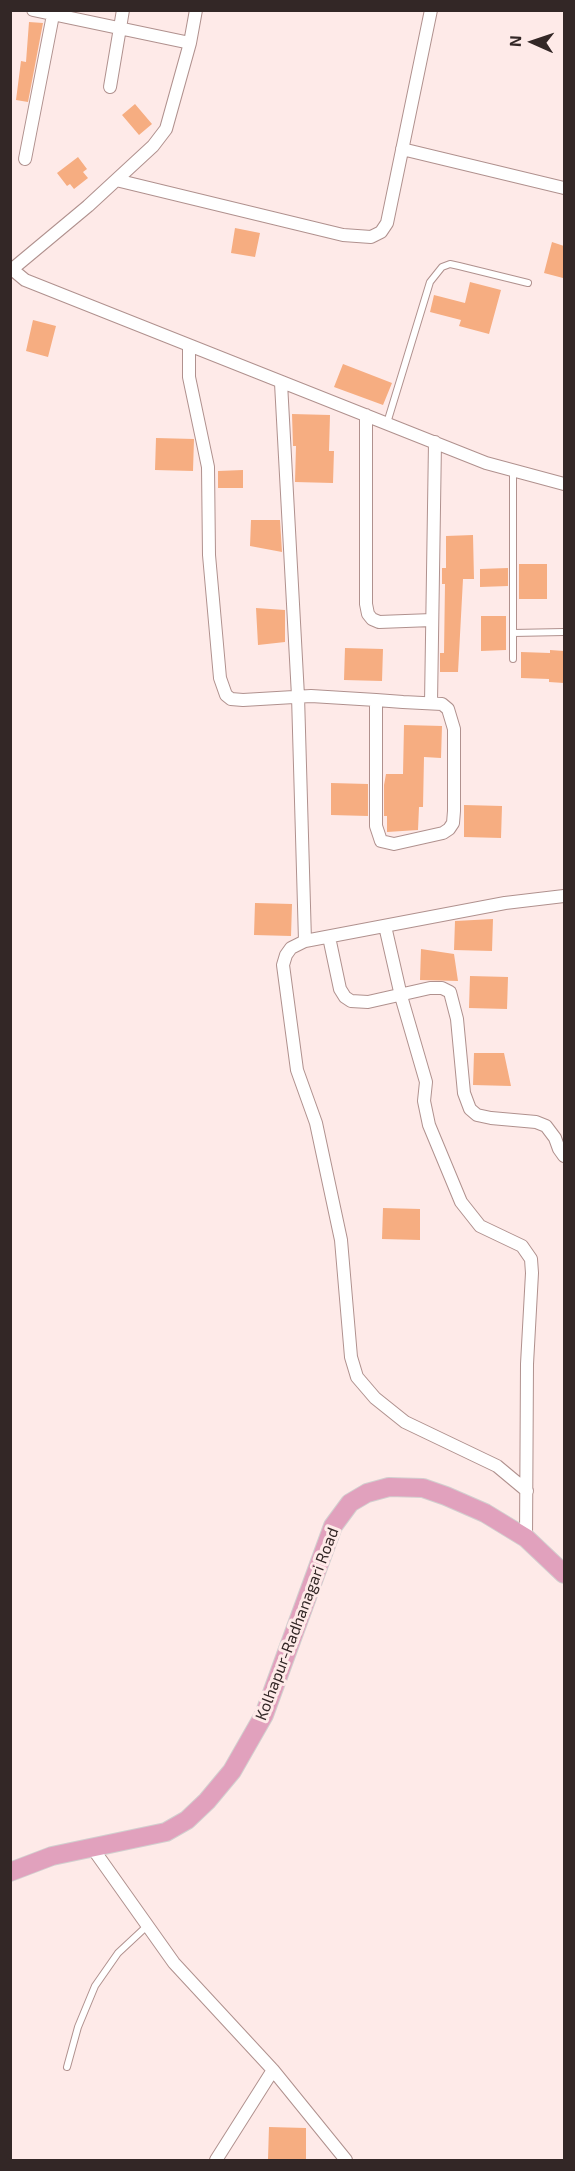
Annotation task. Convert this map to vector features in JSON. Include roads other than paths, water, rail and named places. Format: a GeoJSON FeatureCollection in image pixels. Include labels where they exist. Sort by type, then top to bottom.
{"type":"FeatureCollection","features":[{"type":"Feature","properties":{"kind":"main road","name":"Kolhapur-Radhanagari Road"},"geometry":{"type":"LineString","coordinates":[[10,1872],[51,1856],[166,1832],[187,1820],[207,1801],[232,1771],[264,1715],[333,1526],[350,1503],[367,1493],[389,1487],[423,1488],[485,1513],[526,1538],[563,1570]]}},
{"type":"Feature","properties":{"kind":"street"},"geometry":{"type":"LineString","coordinates":[[33,10],[190,43]]}},
{"type":"Feature","properties":{"kind":"street"},"geometry":{"type":"LineString","coordinates":[[110,87],[123,10]]}},
{"type":"Feature","properties":{"kind":"street"},"geometry":{"type":"LineString","coordinates":[[196,10],[190,43],[166,129],[153,146],[116,180],[12,270],[25,280],[486,464],[564,484]]}},
{"type":"Feature","properties":{"kind":"street"},"geometry":{"type":"LineString","coordinates":[[116,180],[344,235],[371,237],[381,232],[387,223],[431,10]]}},
{"type":"Feature","properties":{"kind":"street"},"geometry":{"type":"LineString","coordinates":[[25,159],[52,15]]}},
{"type":"Feature","properties":{"kind":"street"},"geometry":{"type":"LineString","coordinates":[[402,149],[564,188]]}},
{"type":"Feature","properties":{"kind":"street"},"geometry":{"type":"LineString","coordinates":[[189,347],[189,377],[208,466],[209,555],[220,678],[226,695],[231,699],[298,696],[376,700],[431,703],[442,704],[448,709],[454,729],[453,823],[449,830],[394,844],[381,841],[376,826],[376,700]]}},
{"type":"Feature","properties":{"kind":"street"},"geometry":{"type":"LineString","coordinates":[[281,383],[298,696],[305,941]]}},
{"type":"Feature","properties":{"kind":"street"},"geometry":{"type":"LineString","coordinates":[[366,415],[366,604],[368,614],[379,622],[432,620]]}},
{"type":"Feature","properties":{"kind":"street"},"geometry":{"type":"LineString","coordinates":[[431,703],[435,442]]}},
{"type":"Feature","properties":{"kind":"street"},"geometry":{"type":"LineString","coordinates":[[527,1491],[496,1466],[405,1422],[375,1398],[357,1377],[351,1357],[341,1240],[316,1123],[297,1070],[283,965],[291,948],[305,941],[505,903],[564,896]]}},
{"type":"Feature","properties":{"kind":"street"},"geometry":{"type":"LineString","coordinates":[[385,926],[401,996],[426,1082],[424,1101],[429,1125],[461,1202],[480,1226],[522,1246],[531,1259],[527,1364],[526,1538]]}},
{"type":"Feature","properties":{"kind":"street"},"geometry":{"type":"LineString","coordinates":[[329,937],[340,989],[345,997],[351,1000],[368,1002],[430,988],[442,988],[450,992],[457,1019],[464,1093],[470,1109],[477,1115],[536,1122],[546,1126],[564,1156]]}},
{"type":"Feature","properties":{"kind":"street"},"geometry":{"type":"LineString","coordinates":[[91,1846],[174,1963],[273,2070],[345,2160]]}},
{"type":"Feature","properties":{"kind":"street"},"geometry":{"type":"LineString","coordinates":[[216,2160],[273,2070]]}},
{"type":"Feature","properties":{"kind":"lane"},"geometry":{"type":"LineString","coordinates":[[387,423],[430,282],[442,267],[450,264],[528,283]]}},
{"type":"Feature","properties":{"kind":"lane"},"geometry":{"type":"LineString","coordinates":[[513,471],[513,659]]}},
{"type":"Feature","properties":{"kind":"lane"},"geometry":{"type":"LineString","coordinates":[[513,633],[564,632]]}},
{"type":"Feature","properties":{"kind":"lane"},"geometry":{"type":"LineString","coordinates":[[67,2067],[78,2027],[95,1986],[118,1953],[147,1926]]}}]}
